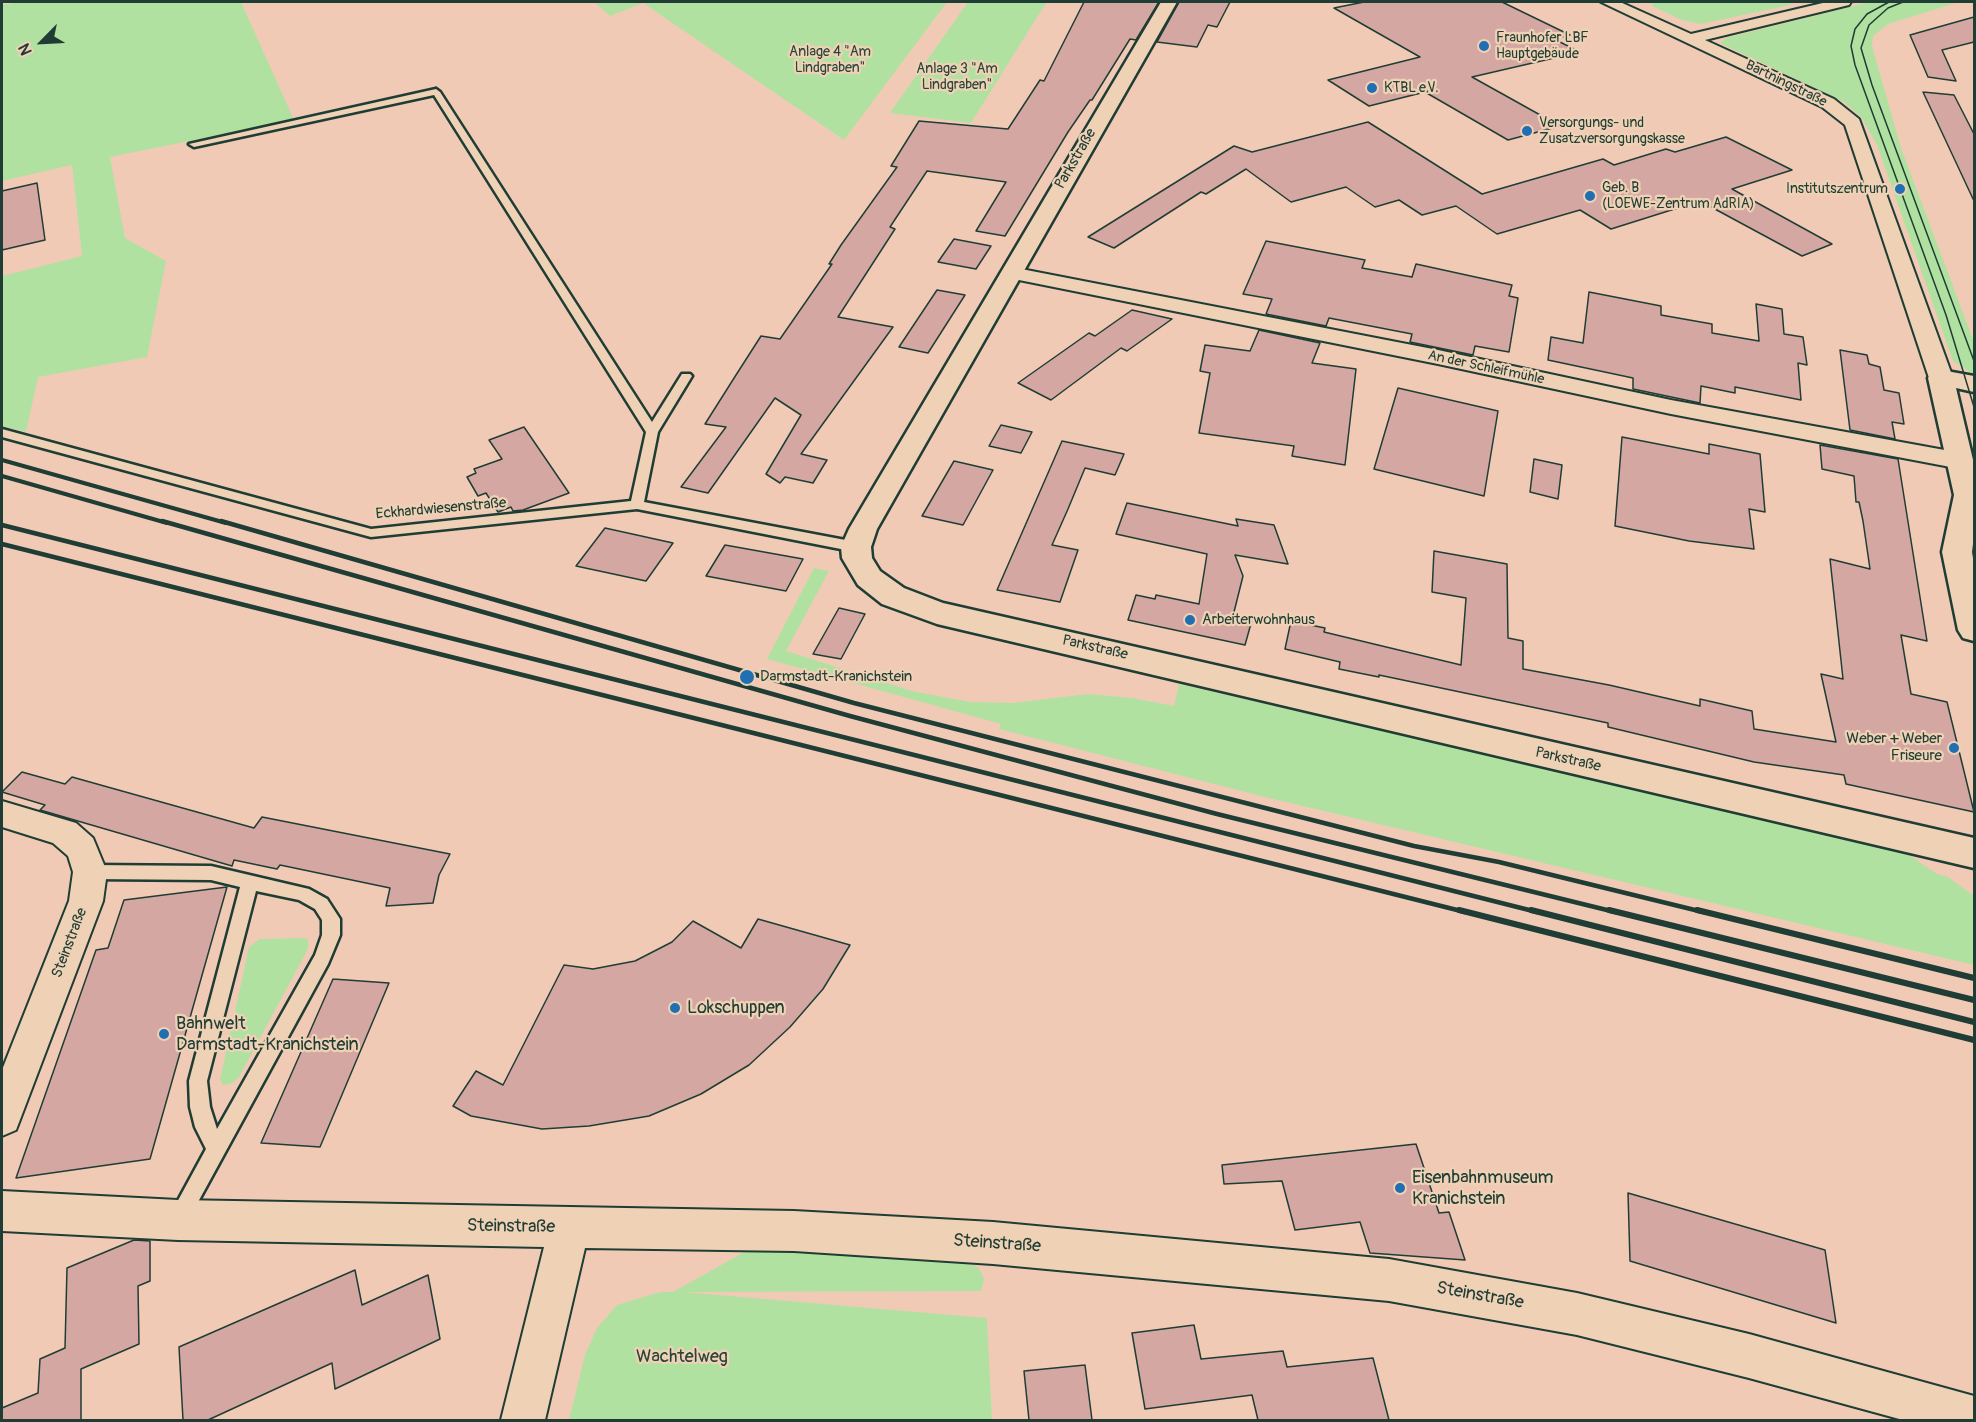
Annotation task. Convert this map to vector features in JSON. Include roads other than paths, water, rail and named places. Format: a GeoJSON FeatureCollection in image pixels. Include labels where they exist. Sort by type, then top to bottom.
{"type":"FeatureCollection","features":[{"type":"Feature","properties":{"kind":"street","name":"Parkstraße"},"geometry":{"type":"LineString","coordinates":[[1169,2],[874,509],[856,547],[857,558],[862,568],[883,589],[911,604],[937,613],[1974,853]]}},
{"type":"Feature","properties":{"kind":"street","name":"Bartningstraße"},"geometry":{"type":"LineString","coordinates":[[1609,2],[1828,103],[1853,123],[1941,378]]}},
{"type":"Feature","properties":{"kind":"street"},"geometry":{"type":"LineString","coordinates":[[1800,2],[1819,8]]}},
{"type":"Feature","properties":{"kind":"street"},"geometry":{"type":"LineString","coordinates":[[1689,39],[1844,2]]}},
{"type":"Feature","properties":{"kind":"street","name":"An der Schleifmühle"},"geometry":{"type":"LineString","coordinates":[[1011,273],[1438,357],[1671,407],[1961,461]]}},
{"type":"Feature","properties":{"kind":"street"},"geometry":{"type":"LineString","coordinates":[[1974,384],[1941,378],[1968,495],[1957,552],[1974,630]]}},
{"type":"Feature","properties":{"kind":"street"},"geometry":{"type":"LineString","coordinates":[[2,814],[64,833],[81,848],[90,872]]}},
{"type":"Feature","properties":{"kind":"street","name":"Steinstraße"},"geometry":{"type":"LineString","coordinates":[[2,1117],[86,901],[90,872]]}},
{"type":"Feature","properties":{"kind":"street","name":"Steinstraße"},"geometry":{"type":"LineString","coordinates":[[2,1211],[178,1220],[569,1229],[794,1231],[969,1241],[1389,1280],[1577,1314],[1749,1356],[1974,1418]]}},
{"type":"Feature","properties":{"kind":"street"},"geometry":{"type":"LineString","coordinates":[[523,1420],[569,1229]]}},
{"type":"Feature","properties":{"kind":"lane"},"geometry":{"type":"LineString","coordinates":[[194,144],[436,92],[652,432]]}},
{"type":"Feature","properties":{"kind":"lane"},"geometry":{"type":"LineString","coordinates":[[637,505],[652,432],[686,376]]}},
{"type":"Feature","properties":{"kind":"lane","name":"Eckhardwiesenstraße"},"geometry":{"type":"LineString","coordinates":[[2,433],[371,533],[637,505],[856,547]]}},
{"type":"Feature","properties":{"kind":"lane"},"geometry":{"type":"LineString","coordinates":[[90,872],[211,873],[303,894],[321,904],[331,919],[330,935],[322,958],[178,1220]]}},
{"type":"Feature","properties":{"kind":"lane"},"geometry":{"type":"LineString","coordinates":[[217,1149],[205,1127],[200,1107],[198,1081],[250,882]]}},
{"type":"Feature","properties":{"kind":"tram line"},"geometry":{"type":"LineString","coordinates":[[1889,2],[1867,14],[1855,29],[1851,46],[1855,65],[1946,315],[1974,407]]}},
{"type":"Feature","properties":{"kind":"tram line"},"geometry":{"type":"LineString","coordinates":[[1903,2],[1888,8],[1869,25],[1861,48],[1872,85],[1974,361]]}},
{"type":"Feature","properties":{"kind":"railway"},"geometry":{"type":"LineString","coordinates":[[2,460],[226,523]]}},
{"type":"Feature","properties":{"kind":"railway"},"geometry":{"type":"LineString","coordinates":[[2,476],[167,523]]}},
{"type":"Feature","properties":{"kind":"railway"},"geometry":{"type":"LineString","coordinates":[[162,521],[850,716],[1217,814],[1615,912]]}},
{"type":"Feature","properties":{"kind":"railway"},"geometry":{"type":"LineString","coordinates":[[221,521],[854,703],[1414,846],[1499,862],[1703,912]]}},
{"type":"Feature","properties":{"kind":"railway"},"geometry":{"type":"LineString","coordinates":[[2,525],[1537,912]]}},
{"type":"Feature","properties":{"kind":"railway"},"geometry":{"type":"LineString","coordinates":[[2,544],[1465,912]]}},
{"type":"Feature","properties":{"kind":"railway"},"geometry":{"type":"LineString","coordinates":[[1459,910],[1974,1040]]}},
{"type":"Feature","properties":{"kind":"railway"},"geometry":{"type":"LineString","coordinates":[[1531,910],[1974,1022]]}},
{"type":"Feature","properties":{"kind":"railway"},"geometry":{"type":"LineString","coordinates":[[1609,910],[1974,1000]]}},
{"type":"Feature","properties":{"kind":"railway"},"geometry":{"type":"LineString","coordinates":[[1697,910],[1974,978]]}},
{"type":"Feature","properties":{"kind":"place","name":"Fraunhofer LBF Hauptgebäude"},"geometry":{"type":"Point","coordinates":[1484,46]}},
{"type":"Feature","properties":{"kind":"place","name":"KTBL e.V."},"geometry":{"type":"Point","coordinates":[1372,88]}},
{"type":"Feature","properties":{"kind":"place","name":"Versorgungs- und Zusatzversorgungskasse"},"geometry":{"type":"Point","coordinates":[1527,131]}},
{"type":"Feature","properties":{"kind":"place","name":"Institutszentrum"},"geometry":{"type":"Point","coordinates":[1900,189]}},
{"type":"Feature","properties":{"kind":"place","name":"Geb. B (LOEWE-Zentrum AdRIA)"},"geometry":{"type":"Point","coordinates":[1590,196]}},
{"type":"Feature","properties":{"kind":"place","name":"Arbeiterwohnhaus"},"geometry":{"type":"Point","coordinates":[1190,620]}},
{"type":"Feature","properties":{"kind":"place","name":"Darmstadt-Kranichstein"},"geometry":{"type":"Point","coordinates":[747,677]}},
{"type":"Feature","properties":{"kind":"place","name":"Weber + Weber Friseure"},"geometry":{"type":"Point","coordinates":[1954,748]}},
{"type":"Feature","properties":{"kind":"place","name":"Lokschuppen"},"geometry":{"type":"Point","coordinates":[675,1008]}},
{"type":"Feature","properties":{"kind":"place","name":"Bahnwelt Darmstadt-Kranichstein"},"geometry":{"type":"Point","coordinates":[164,1034]}},
{"type":"Feature","properties":{"kind":"place","name":"Eisenbahnmuseum Kranichstein"},"geometry":{"type":"Point","coordinates":[1400,1188]}},
{"type":"Feature","properties":{"kind":"park label","name":"Anlage 4 \"Am Lindgraben\""},"geometry":{"type":"Point","coordinates":[830,60]}},
{"type":"Feature","properties":{"kind":"park label","name":"Anlage 3 \"Am Lindgraben\""},"geometry":{"type":"Point","coordinates":[957,78]}},
{"type":"Feature","properties":{"kind":"park label","name":"Wachtelweg"},"geometry":{"type":"Point","coordinates":[682,1357]}}]}
